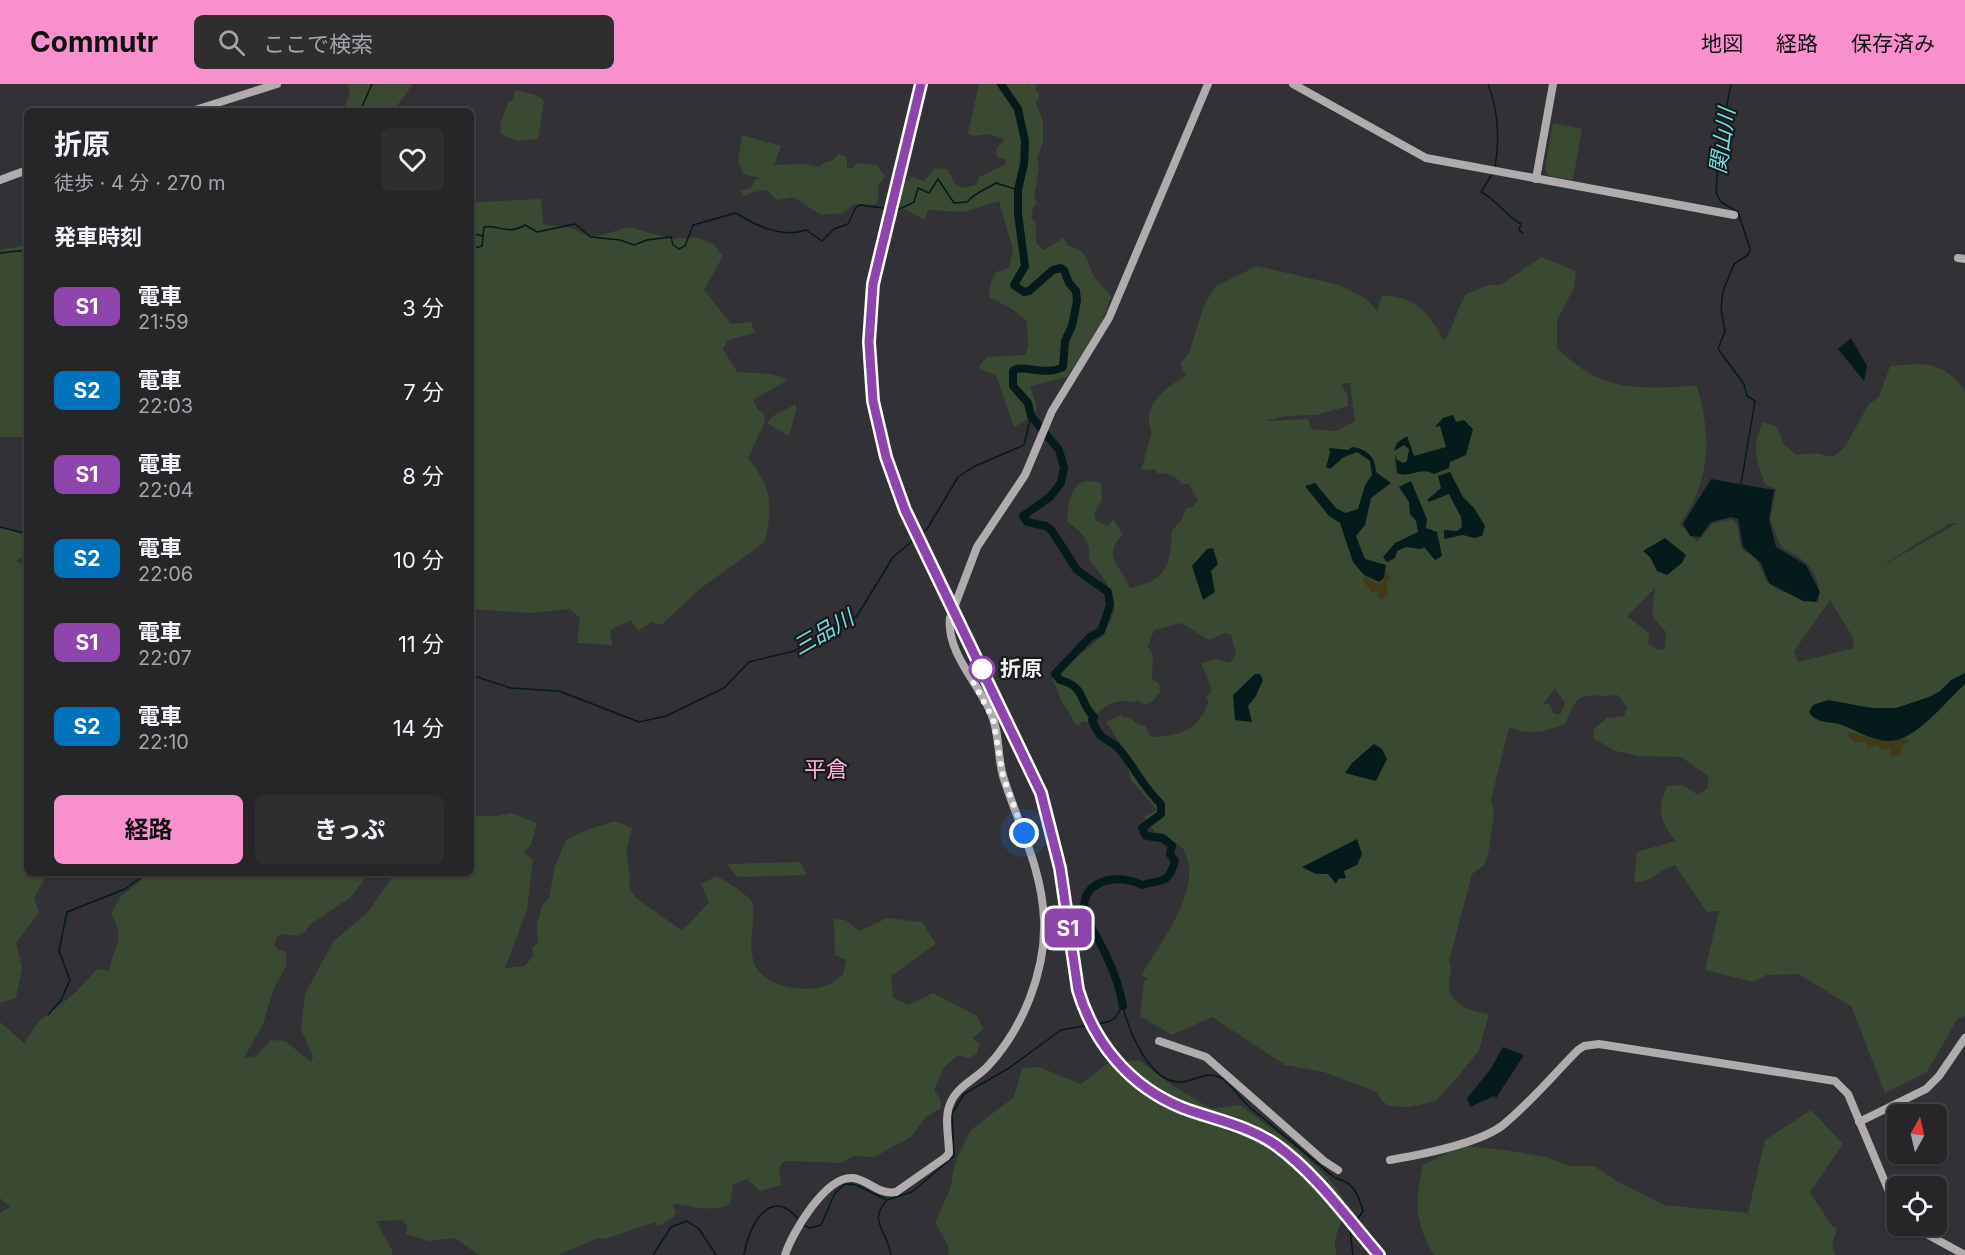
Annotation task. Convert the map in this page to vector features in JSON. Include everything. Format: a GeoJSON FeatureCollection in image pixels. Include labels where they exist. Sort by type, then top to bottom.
{"type":"FeatureCollection","features":[{"type":"Feature","properties":{"kind":"street"},"geometry":{"type":"LineString","coordinates":[[201,108],[277,84]]}},
{"type":"Feature","properties":{"kind":"street"},"geometry":{"type":"LineString","coordinates":[[785,1255],[789,1241],[809,1211],[838,1181],[854,1178],[876,1190],[896,1192],[946,1157],[949,1153],[947,1113],[951,1102],[958,1090],[989,1066],[1017,1024],[1032,992],[1044,929],[1041,894],[1030,850],[1003,776],[993,719],[964,666],[949,623],[977,547],[1025,476],[1048,420],[1109,318],[1208,84]]}},
{"type":"Feature","properties":{"kind":"street"},"geometry":{"type":"LineString","coordinates":[[1293,84],[1417,154],[1482,169],[1734,215]]}},
{"type":"Feature","properties":{"kind":"street"},"geometry":{"type":"LineString","coordinates":[[1536,179],[1553,84]]}},
{"type":"Feature","properties":{"kind":"street"},"geometry":{"type":"LineString","coordinates":[[0,180],[24,171]]}},
{"type":"Feature","properties":{"kind":"street"},"geometry":{"type":"LineString","coordinates":[[1859,1122],[1920,1094],[1939,1076],[1965,1038]]}},
{"type":"Feature","properties":{"kind":"street"},"geometry":{"type":"LineString","coordinates":[[1160,1041],[1206,1057],[1323,1161],[1338,1170]]}},
{"type":"Feature","properties":{"kind":"street"},"geometry":{"type":"LineString","coordinates":[[1390,1160],[1435,1151],[1486,1135],[1502,1126],[1578,1050],[1593,1044],[1824,1078],[1843,1087],[1887,1187]]}},
{"type":"Feature","properties":{"kind":"street"},"geometry":{"type":"LineString","coordinates":[[1930,1236],[1965,1255]]}},
{"type":"Feature","properties":{"kind":"green space"},"geometry":{"type":"Polygon","coordinates":[[[348,84],[413,84],[395,108],[344,108],[350,93],[348,84]]]}},
{"type":"Feature","properties":{"kind":"green space"},"geometry":{"type":"Polygon","coordinates":[[[979,84],[1027,84],[1028,89],[1028,84],[1037,84],[1035,90],[1039,93],[1038,101],[1035,101],[1043,121],[1043,142],[1037,158],[1039,169],[1034,196],[1037,203],[1033,208],[1031,218],[1036,223],[1036,243],[1044,250],[1063,238],[1068,246],[1083,254],[1095,278],[1111,297],[1102,322],[1067,377],[1030,386],[1037,408],[1033,416],[1014,427],[996,375],[981,370],[979,366],[987,357],[1025,355],[1028,348],[1027,321],[1012,309],[989,297],[990,284],[996,272],[1009,268],[1013,250],[999,201],[964,212],[928,210],[925,220],[900,207],[897,196],[903,180],[909,181],[912,177],[924,181],[935,168],[947,169],[956,185],[964,188],[976,185],[979,177],[1006,164],[1005,158],[998,158],[996,152],[997,147],[1005,139],[988,134],[974,136],[968,134],[979,84]]]}},
{"type":"Feature","properties":{"kind":"green space"},"geometry":{"type":"Polygon","coordinates":[[[515,90],[537,95],[544,101],[538,139],[517,141],[501,134],[500,124],[515,90]]]}},
{"type":"Feature","properties":{"kind":"green space"},"geometry":{"type":"Polygon","coordinates":[[[1553,123],[1582,129],[1573,180],[1549,176],[1545,170],[1553,123]]]}},
{"type":"Feature","properties":{"kind":"green space"},"geometry":{"type":"Polygon","coordinates":[[[742,135],[781,146],[774,165],[806,164],[820,167],[825,162],[832,161],[839,154],[847,157],[847,168],[853,168],[857,163],[877,165],[885,177],[878,186],[878,200],[875,205],[854,204],[843,213],[821,215],[793,197],[777,200],[768,191],[762,190],[743,196],[741,191],[751,188],[754,180],[760,178],[743,174],[738,161],[742,135]]]}},
{"type":"Feature","properties":{"kind":"green space"},"geometry":{"type":"Polygon","coordinates":[[[541,199],[543,224],[572,228],[591,238],[629,227],[672,239],[696,237],[713,244],[723,256],[704,290],[731,324],[751,322],[755,333],[728,340],[723,349],[737,372],[772,374],[788,380],[753,400],[758,410],[763,412],[765,422],[748,458],[762,478],[768,497],[769,518],[765,542],[701,588],[661,625],[652,622],[638,631],[631,620],[610,630],[612,645],[577,643],[580,618],[570,609],[530,613],[474,609],[474,206],[477,202],[541,199]]]}},
{"type":"Feature","properties":{"kind":"green space"},"geometry":{"type":"Polygon","coordinates":[[[24,246],[24,437],[0,437],[0,250],[24,246]]]}},
{"type":"Feature","properties":{"kind":"green space"},"geometry":{"type":"Polygon","coordinates":[[[1541,257],[1576,271],[1574,288],[1557,320],[1557,348],[1590,374],[1606,381],[1638,387],[1697,386],[1705,423],[1706,458],[1698,491],[1680,524],[1697,542],[1713,523],[1732,520],[1737,524],[1741,548],[1756,559],[1767,582],[1778,590],[1818,603],[1818,583],[1811,568],[1781,547],[1770,520],[1776,489],[1765,484],[1756,453],[1757,439],[1763,422],[1777,427],[1784,444],[1796,455],[1815,453],[1833,457],[1844,448],[1869,404],[1879,397],[1890,366],[1923,364],[1940,368],[1965,390],[1965,1016],[1958,1018],[1927,1072],[1885,1093],[1851,1006],[1798,974],[1766,975],[1753,982],[1705,970],[1719,911],[1707,912],[1675,865],[1650,878],[1634,882],[1637,852],[1675,841],[1661,815],[1667,786],[1683,785],[1698,795],[1708,788],[1708,776],[1681,757],[1639,756],[1616,751],[1594,739],[1594,729],[1607,718],[1624,716],[1627,707],[1618,695],[1580,698],[1575,703],[1566,723],[1551,729],[1531,732],[1509,727],[1491,800],[1494,813],[1488,856],[1484,865],[1472,874],[1449,961],[1451,971],[1449,985],[1453,998],[1469,1009],[1489,1014],[1479,1050],[1436,1101],[1409,1107],[1389,1106],[1381,1100],[1377,1092],[1324,1072],[1285,1065],[1212,1017],[1172,1035],[1140,1016],[1144,982],[1148,978],[1141,976],[1178,914],[1189,880],[1189,864],[1181,846],[1156,832],[1144,817],[1157,810],[1131,780],[1122,746],[1106,722],[1121,715],[1125,718],[1129,717],[1139,725],[1145,726],[1151,737],[1171,735],[1188,729],[1205,710],[1209,700],[1206,698],[1212,690],[1201,663],[1216,659],[1230,663],[1236,654],[1231,635],[1225,633],[1209,640],[1181,623],[1154,630],[1148,647],[1153,656],[1152,679],[1159,683],[1160,692],[1151,703],[1144,705],[1138,700],[1115,702],[1102,709],[1088,722],[1083,721],[1077,726],[1062,702],[1052,677],[1104,635],[1114,612],[1113,598],[1107,583],[1089,559],[1089,547],[1085,538],[1067,522],[1070,498],[1078,485],[1084,482],[1092,481],[1101,484],[1102,500],[1094,514],[1096,521],[1108,526],[1113,519],[1123,534],[1117,542],[1113,555],[1130,588],[1153,580],[1165,569],[1170,552],[1172,530],[1181,521],[1186,508],[1192,507],[1198,500],[1189,484],[1181,484],[1174,477],[1157,473],[1154,469],[1141,470],[1151,435],[1149,414],[1161,394],[1186,376],[1180,364],[1189,353],[1204,305],[1216,286],[1257,266],[1339,285],[1365,298],[1377,311],[1382,296],[1404,299],[1413,303],[1427,315],[1444,341],[1466,294],[1489,285],[1501,285],[1541,257]],[[1350,383],[1341,385],[1347,394],[1348,406],[1316,415],[1285,416],[1265,421],[1308,419],[1311,429],[1336,431],[1355,421],[1350,383]],[[1958,523],[1949,524],[1873,571],[1958,523]],[[1655,588],[1627,616],[1649,633],[1648,644],[1659,650],[1665,649],[1666,632],[1654,619],[1652,611],[1655,588]],[[1830,600],[1794,651],[1798,662],[1854,648],[1852,636],[1830,600]],[[1555,688],[1543,704],[1549,704],[1554,714],[1560,714],[1565,703],[1555,688]]]}},
{"type":"Feature","properties":{"kind":"green space"},"geometry":{"type":"Polygon","coordinates":[[[796,404],[789,436],[767,423],[773,416],[796,404]]]}},
{"type":"Feature","properties":{"kind":"green space"},"geometry":{"type":"Polygon","coordinates":[[[0,527],[24,534],[24,556],[16,561],[24,565],[24,876],[46,876],[34,898],[39,913],[16,943],[22,968],[16,998],[0,1003],[0,527]]]}},
{"type":"Feature","properties":{"kind":"green space"},"geometry":{"type":"Polygon","coordinates":[[[511,813],[537,823],[531,845],[524,852],[533,860],[527,910],[505,968],[525,966],[533,956],[532,948],[538,942],[537,925],[542,905],[549,898],[555,866],[566,840],[584,831],[615,821],[632,828],[626,852],[630,876],[629,888],[636,898],[681,930],[709,902],[701,884],[717,876],[748,897],[754,910],[751,947],[754,963],[766,978],[775,983],[797,988],[818,988],[843,975],[846,960],[835,955],[834,919],[845,920],[860,931],[887,918],[922,922],[936,944],[891,976],[893,998],[909,1005],[933,993],[977,1016],[983,1029],[972,1038],[980,1044],[977,1054],[968,1058],[958,1055],[944,1067],[934,1091],[940,1098],[941,1108],[926,1117],[911,1137],[874,1157],[853,1156],[842,1163],[787,1161],[782,1163],[779,1169],[781,1185],[760,1191],[747,1179],[733,1184],[730,1204],[723,1207],[702,1208],[675,1204],[672,1205],[676,1212],[673,1218],[658,1226],[655,1222],[605,1239],[598,1238],[558,1255],[479,1255],[455,1238],[429,1241],[406,1234],[407,1226],[402,1220],[376,1221],[392,1250],[392,1255],[0,1255],[0,1213],[10,1207],[0,1198],[0,1022],[24,1043],[39,1021],[73,995],[97,969],[109,971],[118,942],[118,930],[111,914],[120,897],[146,876],[367,876],[351,897],[311,924],[305,932],[297,936],[282,934],[276,938],[275,945],[278,950],[286,952],[286,966],[274,988],[263,1024],[244,1058],[255,1057],[271,1040],[285,1041],[311,1062],[313,1057],[301,1029],[305,994],[333,942],[368,912],[393,876],[474,876],[474,816],[498,816],[511,813]]]}},
{"type":"Feature","properties":{"kind":"green space"},"geometry":{"type":"Polygon","coordinates":[[[800,862],[806,873],[804,875],[738,877],[728,866],[729,864],[800,862]]]}},
{"type":"Feature","properties":{"kind":"green space"},"geometry":{"type":"Polygon","coordinates":[[[1139,1060],[1169,1083],[1211,1109],[1240,1105],[1283,1137],[1317,1167],[1331,1181],[1344,1206],[1335,1242],[1337,1255],[948,1255],[949,1248],[935,1222],[950,1189],[956,1160],[971,1130],[1014,1097],[1022,1068],[1039,1067],[1081,1084],[1107,1064],[1139,1060]]]}},
{"type":"Feature","properties":{"kind":"green space"},"geometry":{"type":"Polygon","coordinates":[[[1811,1110],[1843,1144],[1810,1192],[1831,1225],[1837,1229],[1832,1245],[1835,1255],[1434,1255],[1423,1232],[1418,1201],[1423,1165],[1463,1146],[1546,1157],[1569,1166],[1594,1166],[1620,1183],[1664,1205],[1748,1213],[1765,1140],[1811,1110]]]}},
{"type":"Feature","properties":{"kind":"sand"},"geometry":{"type":"Polygon","coordinates":[[[1386,573],[1390,577],[1387,583],[1388,595],[1382,599],[1377,596],[1379,590],[1371,593],[1363,579],[1365,577],[1379,585],[1386,573]]]}},
{"type":"Feature","properties":{"kind":"sand"},"geometry":{"type":"Polygon","coordinates":[[[1850,732],[1878,740],[1891,741],[1906,738],[1909,741],[1902,746],[1901,755],[1892,756],[1889,753],[1892,747],[1883,750],[1876,745],[1868,748],[1866,741],[1856,743],[1848,736],[1850,732]]]}},
{"type":"Feature","properties":{"kind":"water"},"geometry":{"type":"Polygon","coordinates":[[[1851,338],[1867,366],[1864,381],[1838,349],[1851,338]]]}},
{"type":"Feature","properties":{"kind":"water"},"geometry":{"type":"Polygon","coordinates":[[[1453,415],[1456,422],[1464,420],[1473,429],[1466,455],[1450,462],[1449,468],[1434,474],[1424,471],[1406,475],[1397,473],[1395,454],[1397,460],[1403,463],[1407,461],[1409,449],[1404,445],[1394,451],[1397,443],[1407,436],[1414,456],[1446,447],[1440,426],[1435,427],[1443,418],[1453,415]]]}},
{"type":"Feature","properties":{"kind":"water"},"geometry":{"type":"Polygon","coordinates":[[[1352,447],[1370,455],[1376,472],[1391,483],[1371,498],[1365,525],[1356,536],[1365,559],[1386,565],[1384,578],[1379,582],[1364,575],[1353,562],[1340,523],[1329,516],[1305,486],[1315,483],[1336,508],[1345,513],[1358,509],[1365,485],[1372,475],[1370,461],[1357,452],[1344,457],[1330,469],[1326,467],[1329,448],[1348,450],[1352,447]]]}},
{"type":"Feature","properties":{"kind":"water"},"geometry":{"type":"Polygon","coordinates":[[[1450,472],[1463,497],[1474,508],[1485,526],[1482,536],[1474,538],[1463,535],[1444,539],[1444,530],[1457,531],[1462,527],[1461,517],[1449,494],[1429,502],[1427,500],[1441,488],[1438,476],[1450,472]]]}},
{"type":"Feature","properties":{"kind":"water"},"geometry":{"type":"Polygon","coordinates":[[[1711,479],[1774,490],[1769,520],[1776,547],[1806,565],[1820,592],[1816,602],[1803,601],[1769,583],[1761,563],[1743,547],[1738,519],[1731,517],[1711,522],[1700,537],[1690,536],[1683,524],[1711,479]]]}},
{"type":"Feature","properties":{"kind":"water"},"geometry":{"type":"Polygon","coordinates":[[[1411,481],[1427,519],[1426,528],[1437,532],[1442,556],[1435,560],[1424,547],[1421,549],[1406,547],[1397,551],[1395,558],[1387,562],[1383,557],[1395,543],[1418,532],[1416,521],[1410,514],[1409,502],[1399,487],[1411,481]]]}},
{"type":"Feature","properties":{"kind":"water"},"geometry":{"type":"Polygon","coordinates":[[[1665,538],[1686,555],[1682,563],[1667,575],[1657,571],[1650,557],[1643,551],[1665,538]]]}},
{"type":"Feature","properties":{"kind":"water"},"geometry":{"type":"Polygon","coordinates":[[[1213,548],[1218,564],[1211,571],[1215,592],[1203,600],[1192,566],[1207,549],[1213,548]]]}},
{"type":"Feature","properties":{"kind":"water"},"geometry":{"type":"Polygon","coordinates":[[[1965,673],[1965,684],[1940,709],[1920,728],[1899,739],[1889,741],[1877,739],[1842,725],[1815,719],[1809,712],[1813,705],[1828,700],[1872,708],[1896,708],[1929,697],[1940,691],[1951,680],[1965,673]]]}},
{"type":"Feature","properties":{"kind":"water"},"geometry":{"type":"Polygon","coordinates":[[[1255,674],[1260,674],[1263,680],[1256,696],[1248,706],[1252,722],[1235,720],[1233,695],[1255,674]]]}},
{"type":"Feature","properties":{"kind":"water"},"geometry":{"type":"Polygon","coordinates":[[[1374,744],[1382,749],[1387,759],[1376,781],[1345,773],[1352,763],[1374,744]]]}},
{"type":"Feature","properties":{"kind":"water"},"geometry":{"type":"Polygon","coordinates":[[[1357,839],[1362,854],[1357,865],[1344,871],[1346,878],[1338,879],[1336,884],[1328,874],[1316,874],[1302,867],[1357,839]]]}},
{"type":"Feature","properties":{"kind":"water"},"geometry":{"type":"Polygon","coordinates":[[[1503,1047],[1524,1055],[1496,1098],[1494,1096],[1470,1107],[1467,1098],[1490,1070],[1503,1047]]]}},
{"type":"Feature","properties":{"kind":"waterway"},"geometry":{"type":"LineString","coordinates":[[361,108],[372,84]]}},
{"type":"Feature","properties":{"kind":"waterway"},"geometry":{"type":"LineString","coordinates":[[1001,84],[1018,109],[1025,141],[1024,164],[1018,190],[1018,214],[1025,266],[1014,285],[1024,292],[1029,291],[1053,270],[1061,268],[1076,291],[1077,301],[1072,326],[1065,341],[1063,367],[1048,371],[1022,368],[1013,371],[1013,386],[1028,403],[1031,416],[1059,450],[1064,468],[1061,483],[1050,497],[1023,516],[1027,522],[1046,526],[1052,531],[1077,570],[1108,592],[1110,605],[1101,631],[1090,637],[1055,674],[1060,680],[1069,683],[1078,691],[1094,717],[1092,720],[1099,733],[1120,750],[1161,804],[1161,814],[1142,828],[1146,836],[1163,838],[1172,846],[1170,854],[1175,861],[1170,874],[1163,880],[1142,885],[1122,879],[1107,880],[1091,889],[1086,897],[1084,905],[1086,915],[1111,966],[1123,1006]]}},
{"type":"Feature","properties":{"kind":"waterway"},"geometry":{"type":"LineString","coordinates":[[1488,84],[1497,125],[1495,167]]}},
{"type":"Feature","properties":{"kind":"waterway","name":"関山川"},"geometry":{"type":"LineString","coordinates":[[1731,84],[1719,145],[1716,193],[1721,202],[1738,212],[1750,249],[1748,255],[1734,264],[1723,291],[1721,309],[1725,331],[1718,349],[1744,384],[1747,396],[1755,401],[1741,484]]}},
{"type":"Feature","properties":{"kind":"waterway"},"geometry":{"type":"LineString","coordinates":[[1492,174],[1481,192],[1521,224],[1519,230],[1523,233]]}},
{"type":"Feature","properties":{"kind":"waterway"},"geometry":{"type":"LineString","coordinates":[[474,234],[483,236],[484,227],[513,230],[525,225],[537,232],[575,224],[591,237],[620,240],[634,245],[647,240],[671,237],[673,245],[679,249],[685,246],[693,225],[736,213],[779,232],[806,230],[822,241],[834,229],[848,224],[856,207],[861,205],[898,210],[914,202],[918,188],[929,193],[938,179],[954,203],[967,202],[977,193],[996,183],[1018,190]]}},
{"type":"Feature","properties":{"kind":"waterway"},"geometry":{"type":"LineString","coordinates":[[474,248],[482,246],[483,237]]}},
{"type":"Feature","properties":{"kind":"waterway"},"geometry":{"type":"LineString","coordinates":[[0,253],[24,250]]}},
{"type":"Feature","properties":{"kind":"waterway","name":"三品川"},"geometry":{"type":"LineString","coordinates":[[474,676],[511,688],[559,691],[639,722],[666,716],[724,688],[749,662],[794,651],[857,616],[893,557],[927,529],[958,477],[973,467],[1024,445],[1031,416]]}},
{"type":"Feature","properties":{"kind":"waterway"},"geometry":{"type":"LineString","coordinates":[[0,527],[24,533]]}},
{"type":"Feature","properties":{"kind":"waterway"},"geometry":{"type":"LineString","coordinates":[[48,1015],[61,1000],[70,980],[59,951],[67,912],[125,889],[143,876]]}},
{"type":"Feature","properties":{"kind":"waterway"},"geometry":{"type":"LineString","coordinates":[[803,1225],[810,1228],[821,1225],[835,1193],[845,1184],[856,1185],[887,1200],[912,1192],[954,1156],[952,1114],[964,1094],[1009,1068],[1061,1030],[1108,1022],[1115,1018],[1123,1006]]}},
{"type":"Feature","properties":{"kind":"waterway"},"geometry":{"type":"LineString","coordinates":[[1123,1007],[1136,1042],[1160,1074],[1170,1080],[1181,1082],[1206,1075],[1221,1078],[1253,1110],[1335,1178],[1350,1185],[1357,1194],[1363,1211],[1350,1230],[1353,1255]]}},
{"type":"Feature","properties":{"kind":"waterway"},"geometry":{"type":"LineString","coordinates":[[887,1200],[881,1207],[879,1221],[891,1255]]}},
{"type":"Feature","properties":{"kind":"waterway"},"geometry":{"type":"LineString","coordinates":[[744,1255],[750,1232],[756,1221],[771,1207],[780,1206],[789,1210],[800,1221]]}},
{"type":"Feature","properties":{"kind":"waterway"},"geometry":{"type":"LineString","coordinates":[[653,1255],[671,1227],[687,1221],[699,1229],[716,1255]]}},
{"type":"Feature","properties":{"kind":"railway"},"geometry":{"type":"LineString","coordinates":[[920,84],[884,226],[872,297],[869,334],[870,370],[879,426],[894,481],[916,534],[1019,740],[1041,793],[1055,841],[1078,990],[1085,1009],[1104,1045],[1130,1075],[1164,1099],[1183,1108],[1242,1128],[1276,1145],[1318,1183],[1379,1255]]}},
{"type":"Feature","properties":{"kind":"train","name":"S1"},"geometry":{"type":"LineString","coordinates":[[921,84],[873,284],[869,342],[873,401],[886,457],[905,510],[1041,793],[1060,868],[1069,938],[1083,1009],[1103,1045],[1119,1065],[1139,1083],[1161,1098],[1246,1128],[1277,1146],[1310,1177],[1379,1255]]}},
{"type":"Feature","properties":{"kind":"place","name":"折原"},"geometry":{"type":"Point","coordinates":[982,669]}},
{"type":"Feature","properties":{"kind":"district","name":"平倉"},"geometry":{"type":"Point","coordinates":[826,769]}},
{"type":"Feature","properties":{"kind":"route"},"geometry":{"type":"LineString","coordinates":[[982,669],[970,676],[991,711],[996,728],[1003,776],[1024,833]]}}]}
